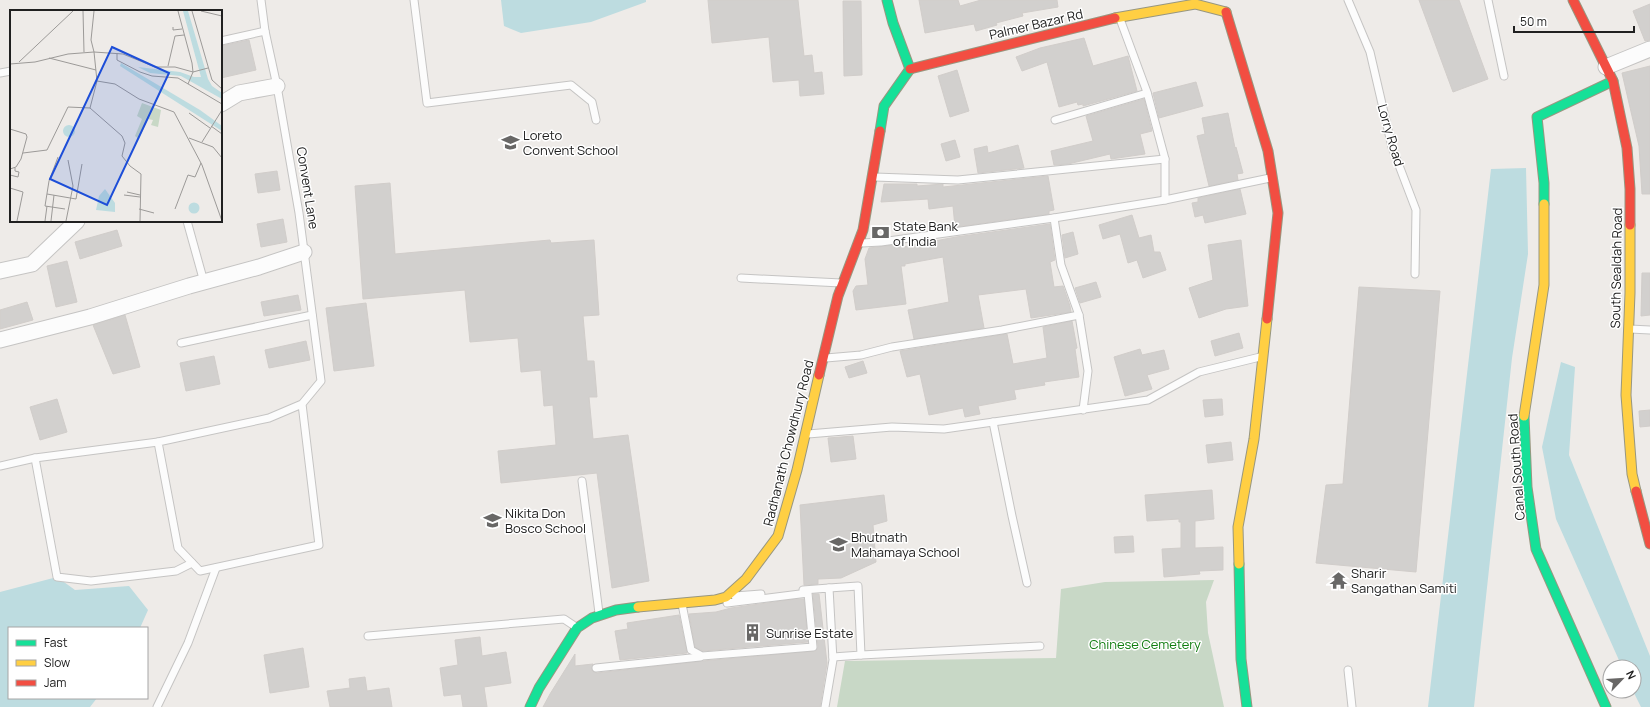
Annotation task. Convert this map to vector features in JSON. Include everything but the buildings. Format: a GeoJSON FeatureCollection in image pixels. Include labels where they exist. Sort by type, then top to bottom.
{"type":"FeatureCollection","features":[{"type":"Feature","properties":{"kind":"street"},"geometry":{"type":"LineString","coordinates":[[887,0],[892,23],[910,69]]}},
{"type":"Feature","properties":{"kind":"street","name":"South Sealdah Road"},"geometry":{"type":"LineString","coordinates":[[1573,0],[1613,81],[1627,148],[1630,190],[1630,293],[1626,395],[1632,474],[1650,544]]}},
{"type":"Feature","properties":{"kind":"street","name":"Palmer Bazar Rd"},"geometry":{"type":"LineString","coordinates":[[910,69],[1119,17],[1194,4],[1228,9],[1268,151],[1272,178]]}},
{"type":"Feature","properties":{"kind":"street"},"geometry":{"type":"LineString","coordinates":[[1606,67],[1650,49]]}},
{"type":"Feature","properties":{"kind":"street","name":"Radhanath Chowdhury Road"},"geometry":{"type":"LineString","coordinates":[[530,707],[577,628],[592,618],[616,610],[646,606],[682,606],[726,600],[746,580],[778,536],[824,358],[838,296],[863,230],[874,177],[884,106],[910,69]]}},
{"type":"Feature","properties":{"kind":"street","name":"Canal South Road"},"geometry":{"type":"LineString","coordinates":[[1606,707],[1536,549],[1527,487],[1524,411],[1544,285],[1544,183],[1537,117],[1613,81]]}},
{"type":"Feature","properties":{"kind":"street"},"geometry":{"type":"LineString","coordinates":[[222,103],[239,92],[277,86]]}},
{"type":"Feature","properties":{"kind":"street"},"geometry":{"type":"LineString","coordinates":[[1247,707],[1241,659],[1238,527],[1254,439],[1278,213],[1272,178]]}},
{"type":"Feature","properties":{"kind":"street"},"geometry":{"type":"LineString","coordinates":[[0,271],[32,264],[75,222]]}},
{"type":"Feature","properties":{"kind":"street"},"geometry":{"type":"LineString","coordinates":[[0,340],[90,317],[204,282],[259,267],[304,252]]}},
{"type":"Feature","properties":{"kind":"lane","name":"Convent Lane"},"geometry":{"type":"LineString","coordinates":[[261,0],[265,30],[277,86],[299,213],[321,381],[302,404]]}},
{"type":"Feature","properties":{"kind":"lane"},"geometry":{"type":"LineString","coordinates":[[414,0],[427,103],[571,85],[592,102],[596,120]]}},
{"type":"Feature","properties":{"kind":"lane","name":"Lorry Road"},"geometry":{"type":"LineString","coordinates":[[1348,0],[1370,52],[1392,147],[1416,210],[1415,274]]}},
{"type":"Feature","properties":{"kind":"lane"},"geometry":{"type":"LineString","coordinates":[[1488,0],[1504,76]]}},
{"type":"Feature","properties":{"kind":"lane"},"geometry":{"type":"LineString","coordinates":[[1119,17],[1147,93],[1165,159],[1165,200]]}},
{"type":"Feature","properties":{"kind":"lane"},"geometry":{"type":"LineString","coordinates":[[222,41],[265,30]]}},
{"type":"Feature","properties":{"kind":"lane"},"geometry":{"type":"LineString","coordinates":[[0,73],[10,71]]}},
{"type":"Feature","properties":{"kind":"lane"},"geometry":{"type":"LineString","coordinates":[[1055,120],[1147,93]]}},
{"type":"Feature","properties":{"kind":"lane"},"geometry":{"type":"LineString","coordinates":[[874,177],[958,180],[1165,159]]}},
{"type":"Feature","properties":{"kind":"lane"},"geometry":{"type":"LineString","coordinates":[[859,243],[881,242],[1054,218],[1165,200],[1272,178]]}},
{"type":"Feature","properties":{"kind":"lane"},"geometry":{"type":"LineString","coordinates":[[1054,218],[1061,264],[1079,315],[1088,371],[1083,410]]}},
{"type":"Feature","properties":{"kind":"lane"},"geometry":{"type":"LineString","coordinates":[[188,222],[204,282]]}},
{"type":"Feature","properties":{"kind":"lane"},"geometry":{"type":"LineString","coordinates":[[741,278],[844,283]]}},
{"type":"Feature","properties":{"kind":"lane"},"geometry":{"type":"LineString","coordinates":[[181,342],[312,315]]}},
{"type":"Feature","properties":{"kind":"lane"},"geometry":{"type":"LineString","coordinates":[[824,358],[861,355],[892,347],[1002,330],[1079,315]]}},
{"type":"Feature","properties":{"kind":"lane"},"geometry":{"type":"LineString","coordinates":[[1629,329],[1650,330]]}},
{"type":"Feature","properties":{"kind":"lane"},"geometry":{"type":"LineString","coordinates":[[805,434],[892,427],[944,429],[1148,400],[1199,372],[1262,356]]}},
{"type":"Feature","properties":{"kind":"lane"},"geometry":{"type":"LineString","coordinates":[[0,466],[35,458],[158,442],[269,418],[302,404],[319,545],[200,571],[178,548],[158,442]]}},
{"type":"Feature","properties":{"kind":"lane"},"geometry":{"type":"LineString","coordinates":[[993,422],[1027,583]]}},
{"type":"Feature","properties":{"kind":"lane"},"geometry":{"type":"LineString","coordinates":[[35,458],[57,577],[91,581],[176,570],[192,563]]}},
{"type":"Feature","properties":{"kind":"lane"},"geometry":{"type":"LineString","coordinates":[[582,481],[600,615]]}},
{"type":"Feature","properties":{"kind":"lane"},"geometry":{"type":"LineString","coordinates":[[157,707],[188,643],[216,568]]}},
{"type":"Feature","properties":{"kind":"lane"},"geometry":{"type":"LineString","coordinates":[[726,600],[858,586],[861,655]]}},
{"type":"Feature","properties":{"kind":"lane"},"geometry":{"type":"LineString","coordinates":[[825,707],[833,657],[829,588]]}},
{"type":"Feature","properties":{"kind":"lane"},"geometry":{"type":"LineString","coordinates":[[596,668],[702,656],[813,647],[808,593],[726,600]]}},
{"type":"Feature","properties":{"kind":"lane"},"geometry":{"type":"LineString","coordinates":[[682,606],[691,650],[702,656]]}},
{"type":"Feature","properties":{"kind":"lane"},"geometry":{"type":"LineString","coordinates":[[368,636],[564,619],[577,628]]}},
{"type":"Feature","properties":{"kind":"lane"},"geometry":{"type":"LineString","coordinates":[[833,657],[1040,646]]}},
{"type":"Feature","properties":{"kind":"lane"},"geometry":{"type":"LineString","coordinates":[[1348,670],[1352,707]]}},
{"type":"Feature","properties":{"kind":"green space","name":"Chinese Cemetery"},"geometry":{"type":"Polygon","coordinates":[[[1214,580],[1206,602],[1208,633],[1224,707],[837,707],[845,661],[1056,658],[1061,589],[1105,582],[1214,580]]]}},
{"type":"Feature","properties":{"kind":"water"},"geometry":{"type":"Polygon","coordinates":[[[501,0],[646,0],[646,2],[591,22],[521,33],[504,26],[501,0]]]}},
{"type":"Feature","properties":{"kind":"water"},"geometry":{"type":"Polygon","coordinates":[[[1526,168],[1528,254],[1512,358],[1474,707],[1428,707],[1491,169],[1526,168]]]}},
{"type":"Feature","properties":{"kind":"water"},"geometry":{"type":"Polygon","coordinates":[[[1561,362],[1575,367],[1569,455],[1650,656],[1650,707],[1641,707],[1637,699],[1642,699],[1642,659],[1618,659],[1556,519],[1542,447],[1561,362]]]}},
{"type":"Feature","properties":{"kind":"water"},"geometry":{"type":"Polygon","coordinates":[[[57,577],[75,590],[129,586],[148,610],[140,627],[8,627],[8,699],[96,699],[90,707],[0,707],[0,592],[57,577]]]}},
{"type":"Feature","properties":{"kind":"traffic: fast"},"geometry":{"type":"LineString","coordinates":[[887,0],[893,23],[910,69]]}},
{"type":"Feature","properties":{"kind":"traffic: fast"},"geometry":{"type":"LineString","coordinates":[[880,131],[884,106],[910,69]]}},
{"type":"Feature","properties":{"kind":"traffic: fast"},"geometry":{"type":"LineString","coordinates":[[1544,204],[1544,183],[1537,117],[1613,81]]}},
{"type":"Feature","properties":{"kind":"traffic: fast"},"geometry":{"type":"LineString","coordinates":[[1524,416],[1527,487],[1536,549],[1606,707]]}},
{"type":"Feature","properties":{"kind":"traffic: fast"},"geometry":{"type":"LineString","coordinates":[[1239,564],[1241,659],[1247,707]]}},
{"type":"Feature","properties":{"kind":"traffic: fast"},"geometry":{"type":"LineString","coordinates":[[530,707],[539,688],[577,628],[592,618],[616,610],[638,607]]}},
{"type":"Feature","properties":{"kind":"traffic: slow"},"geometry":{"type":"LineString","coordinates":[[1115,18],[1195,4],[1226,12]]}},
{"type":"Feature","properties":{"kind":"traffic: slow"},"geometry":{"type":"LineString","coordinates":[[1524,416],[1544,285],[1544,204]]}},
{"type":"Feature","properties":{"kind":"traffic: slow"},"geometry":{"type":"LineString","coordinates":[[1630,225],[1630,293],[1626,395],[1632,474],[1636,491]]}},
{"type":"Feature","properties":{"kind":"traffic: slow"},"geometry":{"type":"LineString","coordinates":[[1239,564],[1238,527],[1254,439],[1267,319]]}},
{"type":"Feature","properties":{"kind":"traffic: slow"},"geometry":{"type":"LineString","coordinates":[[638,607],[715,600],[726,597],[746,579],[778,536],[797,470],[819,375]]}},
{"type":"Feature","properties":{"kind":"traffic: jam"},"geometry":{"type":"LineString","coordinates":[[1573,0],[1613,81],[1627,148],[1630,189],[1630,225]]}},
{"type":"Feature","properties":{"kind":"traffic: jam"},"geometry":{"type":"LineString","coordinates":[[1226,12],[1268,151],[1278,213],[1267,319]]}},
{"type":"Feature","properties":{"kind":"traffic: jam"},"geometry":{"type":"LineString","coordinates":[[910,69],[1115,18]]}},
{"type":"Feature","properties":{"kind":"traffic: jam"},"geometry":{"type":"LineString","coordinates":[[819,375],[838,296],[863,230],[880,131]]}},
{"type":"Feature","properties":{"kind":"traffic: jam"},"geometry":{"type":"LineString","coordinates":[[1636,491],[1650,544]]}},
{"type":"Feature","properties":{"kind":"place","name":"Loreto Convent School"},"geometry":{"type":"Point","coordinates":[510,142]}},
{"type":"Feature","properties":{"kind":"place","name":"State Bank of India"},"geometry":{"type":"Point","coordinates":[880,233]}},
{"type":"Feature","properties":{"kind":"place","name":"Nikita Don Bosco School"},"geometry":{"type":"Point","coordinates":[492,520]}},
{"type":"Feature","properties":{"kind":"place","name":"Bhutnath Mahamaya School"},"geometry":{"type":"Point","coordinates":[838,544]}},
{"type":"Feature","properties":{"kind":"place","name":"Sharir Sangathan Samiti"},"geometry":{"type":"Point","coordinates":[1338,580]}},
{"type":"Feature","properties":{"kind":"place","name":"Sunrise Estate"},"geometry":{"type":"Point","coordinates":[753,633]}}]}
